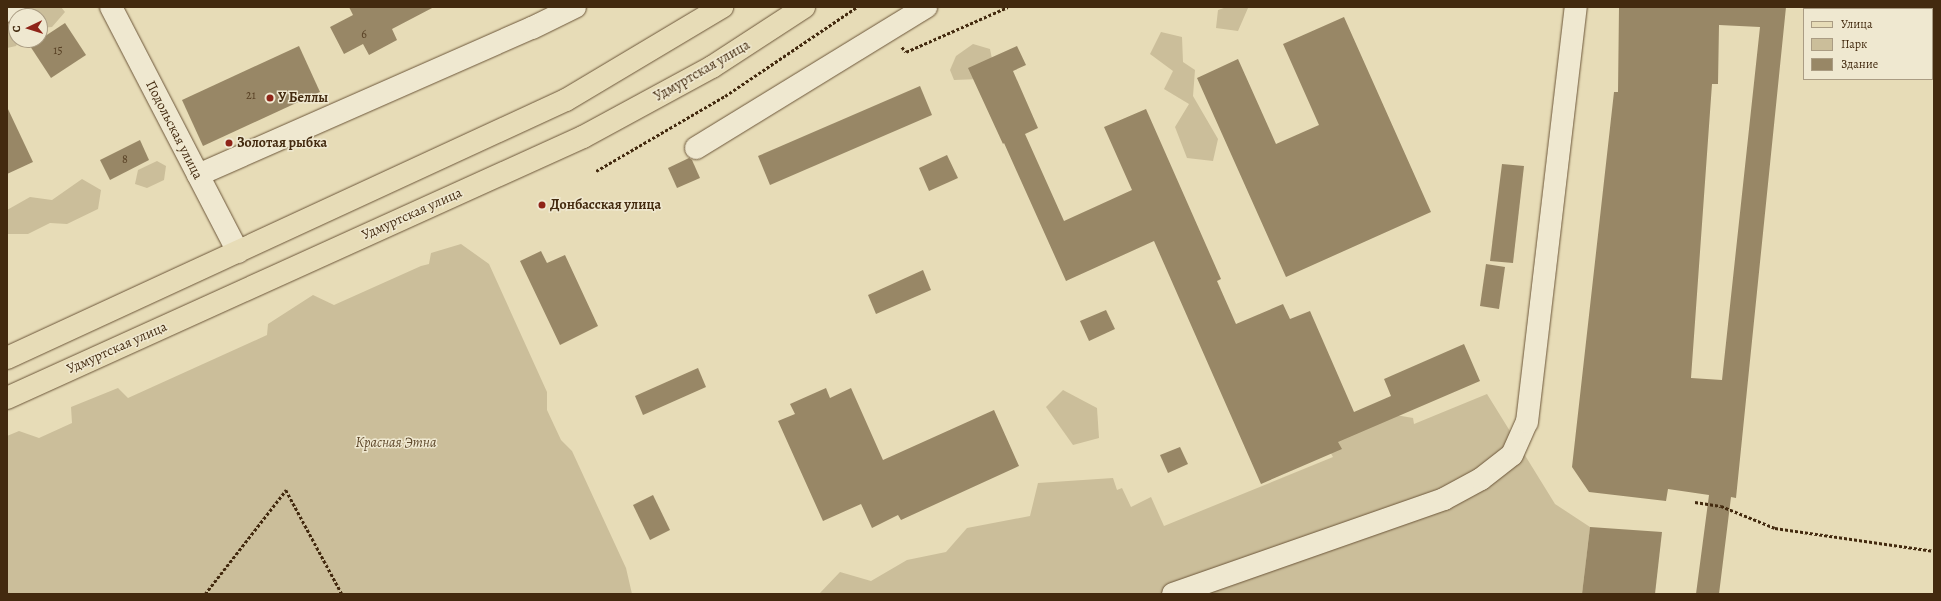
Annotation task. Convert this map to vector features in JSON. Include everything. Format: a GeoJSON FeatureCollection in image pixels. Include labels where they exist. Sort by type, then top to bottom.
{"type":"FeatureCollection","features":[{"type":"Feature","properties":{"kind":"main road"},"geometry":{"type":"LineString","coordinates":[[7,358],[566,100],[722,7]]}},
{"type":"Feature","properties":{"kind":"main road","name":"Удмуртская улица"},"geometry":{"type":"LineString","coordinates":[[7,398],[583,137],[712,67],[804,7]]}},
{"type":"Feature","properties":{"kind":"street"},"geometry":{"type":"LineString","coordinates":[[7,11],[14,7]]}},
{"type":"Feature","properties":{"kind":"street","name":"Подольская улица"},"geometry":{"type":"LineString","coordinates":[[111,7],[238,252]]}},
{"type":"Feature","properties":{"kind":"street"},"geometry":{"type":"LineString","coordinates":[[198,175],[532,28],[575,7]]}},
{"type":"Feature","properties":{"kind":"street"},"geometry":{"type":"LineString","coordinates":[[696,148],[926,7]]}},
{"type":"Feature","properties":{"kind":"street"},"geometry":{"type":"LineString","coordinates":[[1173,594],[1444,499],[1481,479],[1512,455],[1527,422],[1576,7]]}},
{"type":"Feature","properties":{"kind":"path"},"geometry":{"type":"LineString","coordinates":[[596,171],[725,96],[857,7]]}},
{"type":"Feature","properties":{"kind":"path"},"geometry":{"type":"LineString","coordinates":[[885,32],[906,52],[1008,7]]}},
{"type":"Feature","properties":{"kind":"path"},"geometry":{"type":"LineString","coordinates":[[205,594],[286,490],[342,594]]}},
{"type":"Feature","properties":{"kind":"path"},"geometry":{"type":"LineString","coordinates":[[1695,502],[1721,506],[1775,528],[1934,551]]}},
{"type":"Feature","properties":{"kind":"green space"},"geometry":{"type":"Polygon","coordinates":[[[61,7],[65,12],[52,27],[48,27],[48,8],[32,8],[61,7]]]}},
{"type":"Feature","properties":{"kind":"green space"},"geometry":{"type":"Polygon","coordinates":[[[1227,7],[1278,7],[1248,8],[1238,31],[1216,28],[1218,10],[1227,7]]]}},
{"type":"Feature","properties":{"kind":"green space"},"geometry":{"type":"Polygon","coordinates":[[[7,16],[8,16],[7,48],[7,16]]]}},
{"type":"Feature","properties":{"kind":"green space"},"geometry":{"type":"Polygon","coordinates":[[[1161,32],[1182,37],[1183,62],[1195,70],[1193,96],[1218,139],[1213,161],[1187,158],[1175,127],[1189,104],[1164,89],[1173,71],[1150,54],[1161,32]]]}},
{"type":"Feature","properties":{"kind":"green space"},"geometry":{"type":"Polygon","coordinates":[[[973,44],[990,49],[993,64],[980,79],[954,80],[950,70],[956,56],[973,44]]]}},
{"type":"Feature","properties":{"kind":"green space"},"geometry":{"type":"Polygon","coordinates":[[[157,161],[166,166],[164,180],[147,188],[135,184],[138,170],[157,161]]]}},
{"type":"Feature","properties":{"kind":"green space"},"geometry":{"type":"Polygon","coordinates":[[[82,179],[101,190],[98,209],[67,224],[50,223],[28,234],[7,234],[7,210],[30,197],[52,200],[82,179]]]}},
{"type":"Feature","properties":{"kind":"green space","name":"Красная Этна"},"geometry":{"type":"Polygon","coordinates":[[[461,244],[489,264],[547,392],[547,410],[561,440],[572,451],[626,568],[632,594],[7,594],[7,436],[19,431],[39,438],[72,423],[71,407],[118,388],[128,398],[267,335],[268,324],[313,295],[334,305],[421,266],[429,264],[431,253],[461,244]]]}},
{"type":"Feature","properties":{"kind":"green space"},"geometry":{"type":"Polygon","coordinates":[[[1063,390],[1097,408],[1099,438],[1073,445],[1046,407],[1063,390]]]}},
{"type":"Feature","properties":{"kind":"green space"},"geometry":{"type":"Polygon","coordinates":[[[1487,394],[1555,504],[1590,527],[1582,594],[819,594],[840,572],[871,581],[907,560],[946,552],[967,528],[1030,516],[1038,483],[1113,478],[1117,490],[1122,488],[1131,507],[1151,497],[1164,526],[1333,457],[1328,448],[1335,435],[1390,414],[1413,418],[1414,424],[1487,394]]]}},
{"type":"Feature","properties":{"kind":"building"},"geometry":{"type":"Polygon","coordinates":[[[349,7],[434,7],[392,29],[397,40],[369,55],[363,44],[344,54],[330,27],[353,15],[349,7]]]}},
{"type":"Feature","properties":{"kind":"building"},"geometry":{"type":"Polygon","coordinates":[[[1619,7],[1786,7],[1736,498],[1731,497],[1719,594],[1696,594],[1709,495],[1668,489],[1666,501],[1589,492],[1572,467],[1614,92],[1618,92],[1619,7]],[[1719,25],[1718,84],[1712,84],[1691,378],[1722,380],[1760,27],[1719,25]]]}},
{"type":"Feature","properties":{"kind":"building"},"geometry":{"type":"Polygon","coordinates":[[[1344,17],[1431,212],[1286,277],[1197,78],[1238,59],[1276,144],[1319,125],[1283,44],[1344,17]]]}},
{"type":"Feature","properties":{"kind":"building"},"geometry":{"type":"Polygon","coordinates":[[[65,23],[86,55],[51,78],[31,48],[48,48],[48,34],[65,23]]]}},
{"type":"Feature","properties":{"kind":"building","name":"Золотая рыбка"},"geometry":{"type":"Polygon","coordinates":[[[299,46],[320,92],[203,146],[182,100],[299,46]]]}},
{"type":"Feature","properties":{"kind":"building"},"geometry":{"type":"Polygon","coordinates":[[[1017,46],[1026,65],[1013,71],[1038,128],[1025,134],[1064,221],[1132,190],[1104,127],[1146,109],[1221,279],[1217,281],[1236,324],[1283,304],[1290,319],[1310,311],[1354,412],[1391,396],[1384,379],[1464,344],[1480,381],[1338,442],[1342,449],[1261,484],[1154,241],[1066,281],[1004,143],[1003,144],[968,68],[1017,46]]]}},
{"type":"Feature","properties":{"kind":"building"},"geometry":{"type":"Polygon","coordinates":[[[920,86],[932,115],[770,185],[758,156],[920,86]]]}},
{"type":"Feature","properties":{"kind":"building"},"geometry":{"type":"Polygon","coordinates":[[[7,107],[33,162],[7,174],[7,107]]]}},
{"type":"Feature","properties":{"kind":"building"},"geometry":{"type":"Polygon","coordinates":[[[140,140],[149,160],[110,180],[100,160],[140,140]]]}},
{"type":"Feature","properties":{"kind":"building"},"geometry":{"type":"Polygon","coordinates":[[[947,155],[958,178],[929,191],[919,168],[947,155]]]}},
{"type":"Feature","properties":{"kind":"building"},"geometry":{"type":"Polygon","coordinates":[[[689,158],[692,160],[700,178],[677,188],[668,168],[689,158]]]}},
{"type":"Feature","properties":{"kind":"building"},"geometry":{"type":"Polygon","coordinates":[[[1502,164],[1524,166],[1513,263],[1490,261],[1502,164]]]}},
{"type":"Feature","properties":{"kind":"building"},"geometry":{"type":"Polygon","coordinates":[[[541,251],[547,263],[565,255],[598,326],[560,345],[520,261],[541,251]]]}},
{"type":"Feature","properties":{"kind":"building"},"geometry":{"type":"Polygon","coordinates":[[[1486,264],[1505,267],[1499,309],[1480,306],[1486,264]]]}},
{"type":"Feature","properties":{"kind":"building"},"geometry":{"type":"Polygon","coordinates":[[[923,270],[931,290],[876,314],[868,295],[923,270]]]}},
{"type":"Feature","properties":{"kind":"building"},"geometry":{"type":"Polygon","coordinates":[[[1106,310],[1115,329],[1089,341],[1080,321],[1106,310]]]}},
{"type":"Feature","properties":{"kind":"building"},"geometry":{"type":"Polygon","coordinates":[[[698,368],[706,387],[643,415],[635,396],[698,368]]]}},
{"type":"Feature","properties":{"kind":"building"},"geometry":{"type":"Polygon","coordinates":[[[826,388],[830,398],[851,388],[883,460],[994,410],[1019,466],[901,520],[898,515],[872,528],[861,504],[823,521],[778,421],[795,414],[790,404],[826,388]]]}},
{"type":"Feature","properties":{"kind":"building"},"geometry":{"type":"Polygon","coordinates":[[[1180,447],[1188,464],[1168,473],[1160,455],[1180,447]]]}},
{"type":"Feature","properties":{"kind":"building"},"geometry":{"type":"Polygon","coordinates":[[[653,495],[670,530],[650,540],[633,505],[653,495]]]}},
{"type":"Feature","properties":{"kind":"building"},"geometry":{"type":"Polygon","coordinates":[[[1590,527],[1662,532],[1655,594],[1582,594],[1590,527]]]}},
{"type":"Feature","properties":{"kind":"place","name":"У Беллы"},"geometry":{"type":"Point","coordinates":[270,98]}},
{"type":"Feature","properties":{"kind":"place","name":"Золотая рыбка"},"geometry":{"type":"Point","coordinates":[229,143]}},
{"type":"Feature","properties":{"kind":"place","name":"Донбасская улица"},"geometry":{"type":"Point","coordinates":[542,205]}}]}
